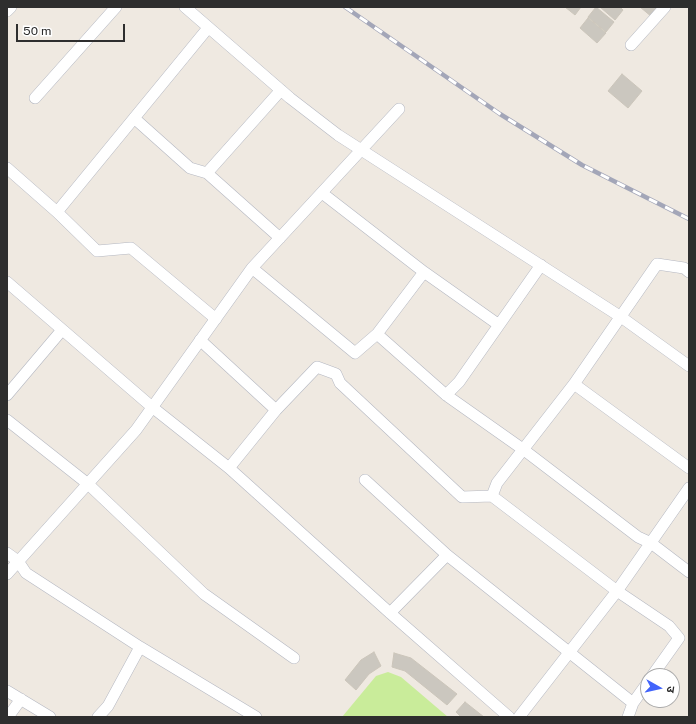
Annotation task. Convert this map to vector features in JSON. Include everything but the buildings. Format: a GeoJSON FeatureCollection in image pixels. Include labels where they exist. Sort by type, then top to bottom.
{"type":"FeatureCollection","features":[{"type":"Feature","properties":{"kind":"street"},"geometry":{"type":"LineString","coordinates":[[7,11],[11,7]]}},
{"type":"Feature","properties":{"kind":"street"},"geometry":{"type":"LineString","coordinates":[[35,98],[116,7]]}},
{"type":"Feature","properties":{"kind":"street"},"geometry":{"type":"LineString","coordinates":[[185,7],[280,90],[338,135],[621,317],[689,366]]}},
{"type":"Feature","properties":{"kind":"street"},"geometry":{"type":"LineString","coordinates":[[631,45],[666,7]]}},
{"type":"Feature","properties":{"kind":"street"},"geometry":{"type":"LineString","coordinates":[[57,212],[208,28]]}},
{"type":"Feature","properties":{"kind":"street"},"geometry":{"type":"LineString","coordinates":[[207,173],[280,90]]}},
{"type":"Feature","properties":{"kind":"street"},"geometry":{"type":"LineString","coordinates":[[7,574],[136,430],[252,268],[399,109]]}},
{"type":"Feature","properties":{"kind":"street"},"geometry":{"type":"LineString","coordinates":[[134,118],[190,168],[207,173],[280,238]]}},
{"type":"Feature","properties":{"kind":"street"},"geometry":{"type":"LineString","coordinates":[[7,168],[57,212],[97,251],[131,248],[216,319]]}},
{"type":"Feature","properties":{"kind":"street"},"geometry":{"type":"LineString","coordinates":[[322,192],[424,272],[499,325]]}},
{"type":"Feature","properties":{"kind":"street"},"geometry":{"type":"LineString","coordinates":[[492,496],[497,483],[574,384],[657,264],[684,268],[689,272]]}},
{"type":"Feature","properties":{"kind":"street"},"geometry":{"type":"LineString","coordinates":[[446,395],[460,382],[541,265]]}},
{"type":"Feature","properties":{"kind":"street"},"geometry":{"type":"LineString","coordinates":[[252,268],[355,353],[377,334],[424,272]]}},
{"type":"Feature","properties":{"kind":"street"},"geometry":{"type":"LineString","coordinates":[[7,282],[152,407],[229,468],[390,613],[510,717]]}},
{"type":"Feature","properties":{"kind":"street"},"geometry":{"type":"LineString","coordinates":[[7,394],[62,330]]}},
{"type":"Feature","properties":{"kind":"street"},"geometry":{"type":"LineString","coordinates":[[377,334],[446,395],[524,450],[638,537],[651,543],[689,572]]}},
{"type":"Feature","properties":{"kind":"street"},"geometry":{"type":"LineString","coordinates":[[200,340],[276,410]]}},
{"type":"Feature","properties":{"kind":"street"},"geometry":{"type":"LineString","coordinates":[[229,468],[276,410],[316,367],[336,374],[340,383],[462,497],[492,496],[617,592],[668,626],[679,638],[658,668]]}},
{"type":"Feature","properties":{"kind":"street"},"geometry":{"type":"LineString","coordinates":[[574,384],[689,468]]}},
{"type":"Feature","properties":{"kind":"street"},"geometry":{"type":"LineString","coordinates":[[7,420],[88,484],[204,594],[294,658]]}},
{"type":"Feature","properties":{"kind":"street"},"geometry":{"type":"LineString","coordinates":[[365,480],[447,555],[633,703]]}},
{"type":"Feature","properties":{"kind":"street"},"geometry":{"type":"LineString","coordinates":[[518,717],[617,592],[689,488]]}},
{"type":"Feature","properties":{"kind":"street"},"geometry":{"type":"LineString","coordinates":[[7,553],[18,561],[26,573],[140,647],[256,717]]}},
{"type":"Feature","properties":{"kind":"street"},"geometry":{"type":"LineString","coordinates":[[390,613],[447,555]]}},
{"type":"Feature","properties":{"kind":"street"},"geometry":{"type":"LineString","coordinates":[[98,717],[108,706],[140,647]]}},
{"type":"Feature","properties":{"kind":"street"},"geometry":{"type":"LineString","coordinates":[[7,691],[50,717]]}},
{"type":"Feature","properties":{"kind":"street"},"geometry":{"type":"LineString","coordinates":[[628,717],[633,703],[640,693]]}},
{"type":"Feature","properties":{"kind":"street"},"geometry":{"type":"LineString","coordinates":[[8,717],[21,699]]}},
{"type":"Feature","properties":{"kind":"green space"},"geometry":{"type":"Polygon","coordinates":[[[388,672],[401,677],[448,717],[342,717],[376,676],[388,672]]]}},
{"type":"Feature","properties":{"kind":"railway"},"geometry":{"type":"LineString","coordinates":[[345,7],[500,114],[582,165],[689,219]]}}]}
